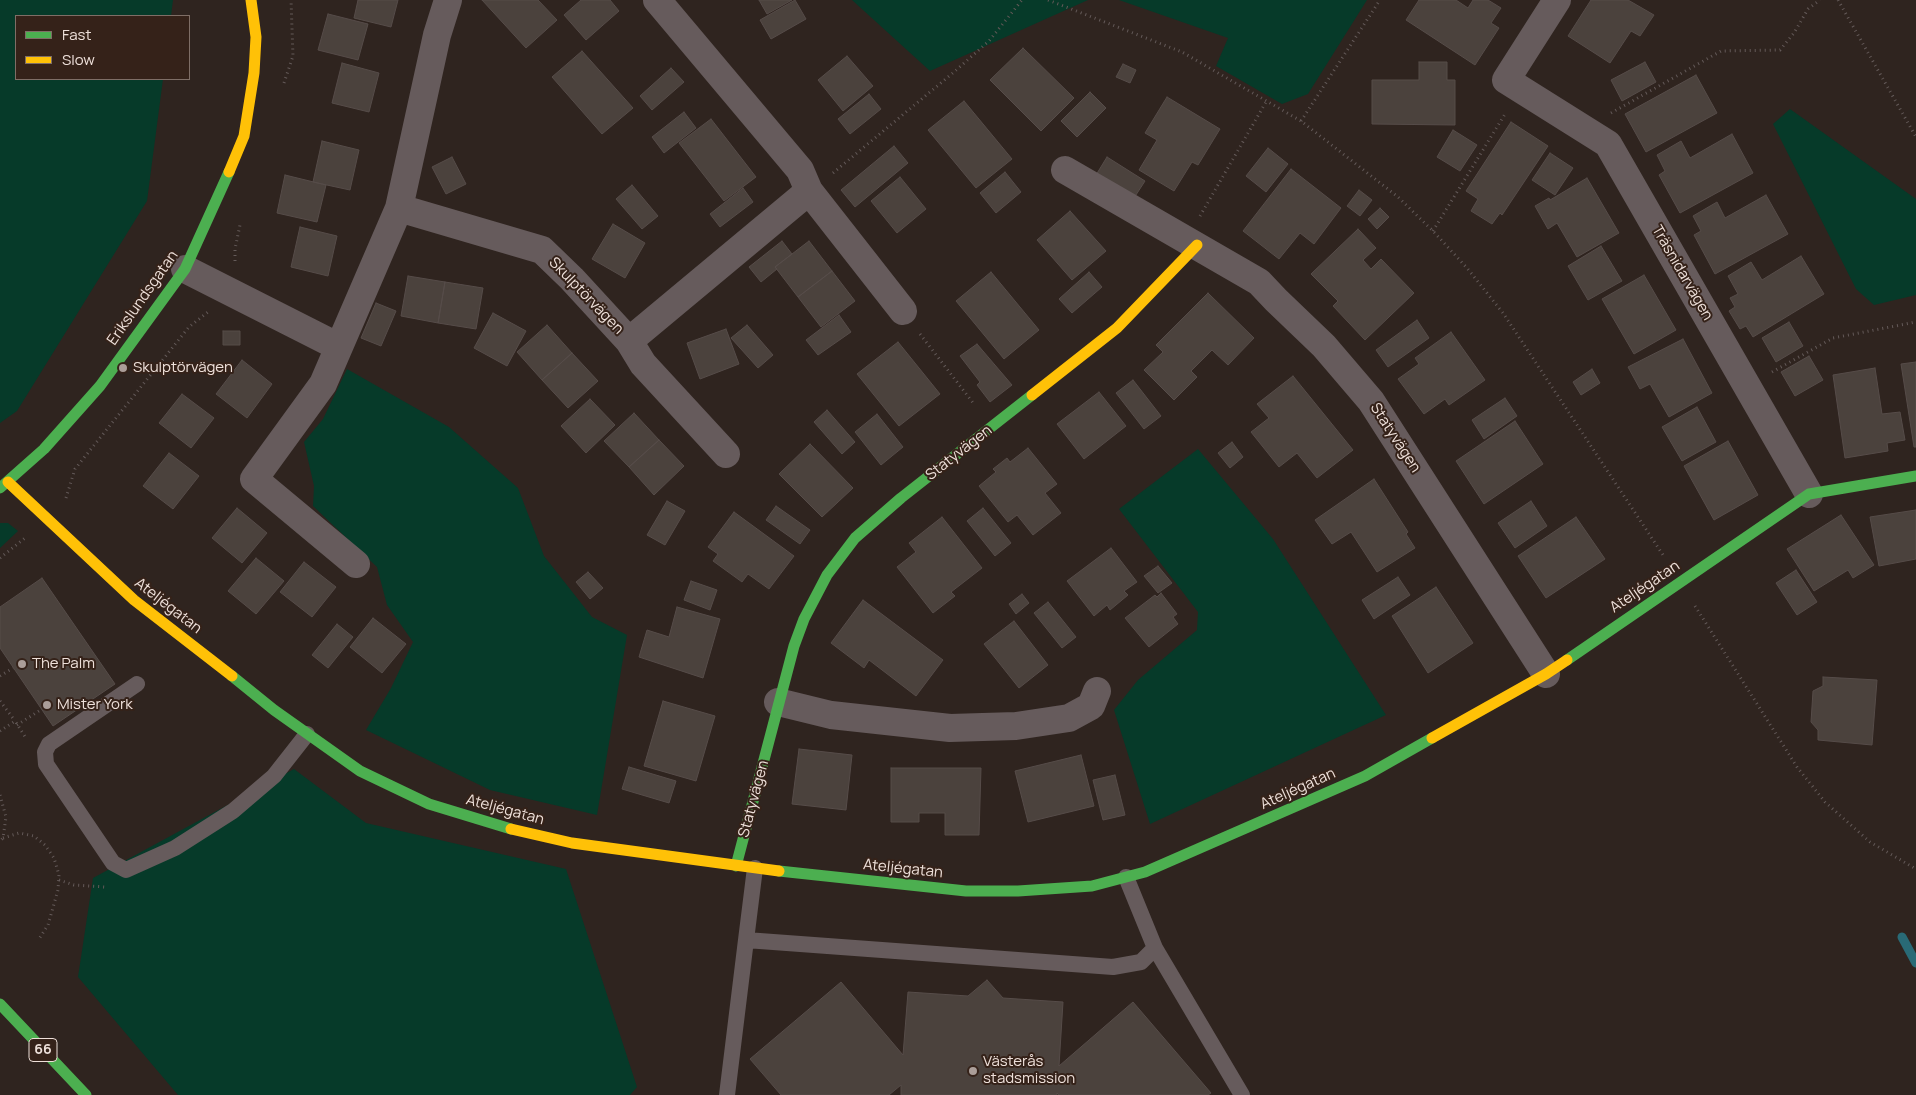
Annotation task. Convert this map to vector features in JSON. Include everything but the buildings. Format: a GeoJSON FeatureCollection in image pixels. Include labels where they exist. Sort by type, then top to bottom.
{"type":"FeatureCollection","features":[{"type":"Feature","properties":{"kind":"street","name":"Erikslundsgatan"},"geometry":{"type":"LineString","coordinates":[[4,485],[44,449],[100,386],[185,269],[244,136],[254,73],[256,37],[251,0]]}},
{"type":"Feature","properties":{"kind":"street"},"geometry":{"type":"LineString","coordinates":[[356,564],[254,479],[323,384],[399,208],[437,35],[448,0]]}},
{"type":"Feature","properties":{"kind":"street"},"geometry":{"type":"LineString","coordinates":[[657,0],[800,170],[809,191],[903,312]]}},
{"type":"Feature","properties":{"kind":"street","name":"Träsnidarvägen"},"geometry":{"type":"LineString","coordinates":[[1557,0],[1506,80],[1608,144],[1809,494]]}},
{"type":"Feature","properties":{"kind":"street","name":"Statyvägen"},"geometry":{"type":"LineString","coordinates":[[1065,170],[1259,282],[1324,346],[1371,401],[1546,674]]}},
{"type":"Feature","properties":{"kind":"street","name":"Skulptörvägen"},"geometry":{"type":"LineString","coordinates":[[630,341],[809,191]]}},
{"type":"Feature","properties":{"kind":"street","name":"Skulptörvägen"},"geometry":{"type":"LineString","coordinates":[[399,208],[542,250],[630,341],[643,364],[726,454]]}},
{"type":"Feature","properties":{"kind":"street","name":"Statyvägen"},"geometry":{"type":"LineString","coordinates":[[736,866],[794,646],[804,619],[827,575],[855,538],[901,498],[1117,328],[1178,262],[1197,245]]}},
{"type":"Feature","properties":{"kind":"street"},"geometry":{"type":"LineString","coordinates":[[185,269],[339,347]]}},
{"type":"Feature","properties":{"kind":"street"},"geometry":{"type":"LineString","coordinates":[[1809,494],[1916,476]]}},
{"type":"Feature","properties":{"kind":"street","name":"Ateljégatan"},"geometry":{"type":"LineString","coordinates":[[4,485],[134,600],[274,710],[360,771],[429,804],[500,826],[572,843],[736,866],[966,891],[1018,892],[1092,886],[1145,872],[1365,776],[1546,674],[1679,581],[1809,494]]}},
{"type":"Feature","properties":{"kind":"street"},"geometry":{"type":"LineString","coordinates":[[778,702],[831,715],[950,728],[1016,726],[1069,718],[1092,706],[1097,691]]}},
{"type":"Feature","properties":{"kind":"street","name":"66"},"geometry":{"type":"LineString","coordinates":[[0,1004],[86,1095]]}},
{"type":"Feature","properties":{"kind":"lane"},"geometry":{"type":"LineString","coordinates":[[137,684],[76,724],[49,744],[45,752],[46,764],[113,863],[126,870],[175,848],[233,811],[274,776],[307,734]]}},
{"type":"Feature","properties":{"kind":"lane"},"geometry":{"type":"LineString","coordinates":[[727,1095],[755,868]]}},
{"type":"Feature","properties":{"kind":"lane"},"geometry":{"type":"LineString","coordinates":[[1126,877],[1155,948],[1242,1095]]}},
{"type":"Feature","properties":{"kind":"lane"},"geometry":{"type":"LineString","coordinates":[[746,940],[1114,967],[1141,962],[1155,948]]}},
{"type":"Feature","properties":{"kind":"path"},"geometry":{"type":"LineString","coordinates":[[809,191],[989,41],[1022,0]]}},
{"type":"Feature","properties":{"kind":"path"},"geometry":{"type":"LineString","coordinates":[[1048,0],[1182,52],[1301,121],[1398,198],[1433,231],[1467,268],[1503,313],[1679,581],[1797,767],[1825,802],[1870,842],[1916,869]]}},
{"type":"Feature","properties":{"kind":"path"},"geometry":{"type":"LineString","coordinates":[[1301,121],[1380,0]]}},
{"type":"Feature","properties":{"kind":"path"},"geometry":{"type":"LineString","coordinates":[[1582,128],[1721,51],[1780,50],[1794,33],[1808,9],[1820,0]]}},
{"type":"Feature","properties":{"kind":"path"},"geometry":{"type":"LineString","coordinates":[[1838,0],[1916,136]]}},
{"type":"Feature","properties":{"kind":"path"},"geometry":{"type":"LineString","coordinates":[[1433,231],[1520,90]]}},
{"type":"Feature","properties":{"kind":"path"},"geometry":{"type":"LineString","coordinates":[[1197,245],[1196,223],[1266,102]]}},
{"type":"Feature","properties":{"kind":"path"},"geometry":{"type":"LineString","coordinates":[[903,312],[991,427]]}},
{"type":"Feature","properties":{"kind":"path"},"geometry":{"type":"LineString","coordinates":[[1746,386],[1833,338],[1916,322]]}},
{"type":"Feature","properties":{"kind":"path"},"geometry":{"type":"LineString","coordinates":[[0,676],[13,668]]}},
{"type":"Feature","properties":{"kind":"path"},"geometry":{"type":"LineString","coordinates":[[0,701],[15,721]]}},
{"type":"Feature","properties":{"kind":"path"},"geometry":{"type":"LineString","coordinates":[[17,725],[42,709]]}},
{"type":"Feature","properties":{"kind":"path"},"geometry":{"type":"LineString","coordinates":[[0,731],[10,725]]}},
{"type":"Feature","properties":{"kind":"path"},"geometry":{"type":"LineString","coordinates":[[0,795],[6,817],[2,839],[19,834],[34,836],[45,844],[54,858],[59,875],[58,890],[48,925],[39,939]]}},
{"type":"Feature","properties":{"kind":"path"},"geometry":{"type":"LineString","coordinates":[[58,880],[74,885],[106,887],[118,884],[125,878],[126,870]]}},
{"type":"Feature","properties":{"kind":"green space"},"geometry":{"type":"Polygon","coordinates":[[[0,0],[173,0],[171,15],[15,15],[15,80],[163,80],[147,201],[17,411],[0,423],[0,0]]]}},
{"type":"Feature","properties":{"kind":"green space"},"geometry":{"type":"Polygon","coordinates":[[[852,0],[1088,0],[930,71],[852,0]]]}},
{"type":"Feature","properties":{"kind":"green space"},"geometry":{"type":"Polygon","coordinates":[[[1119,0],[1367,0],[1308,94],[1282,104],[1216,66],[1228,38],[1119,0]]]}},
{"type":"Feature","properties":{"kind":"green space"},"geometry":{"type":"Polygon","coordinates":[[[1790,109],[1916,199],[1916,295],[1874,305],[1856,289],[1773,124],[1790,109]]]}},
{"type":"Feature","properties":{"kind":"green space"},"geometry":{"type":"Polygon","coordinates":[[[347,369],[449,427],[518,488],[544,556],[592,617],[627,635],[597,815],[490,790],[366,730],[391,688],[413,642],[387,605],[377,567],[313,506],[314,486],[304,442],[323,419],[347,369]]]}},
{"type":"Feature","properties":{"kind":"green space"},"geometry":{"type":"Polygon","coordinates":[[[1198,449],[1273,539],[1386,715],[1150,824],[1114,710],[1138,680],[1197,630],[1198,612],[1119,509],[1198,449]]]}},
{"type":"Feature","properties":{"kind":"green space"},"geometry":{"type":"Polygon","coordinates":[[[0,523],[8,523],[18,531],[0,548],[0,523]]]}},
{"type":"Feature","properties":{"kind":"green space"},"geometry":{"type":"Polygon","coordinates":[[[294,769],[366,823],[566,869],[637,1087],[630,1095],[178,1095],[78,977],[93,878],[294,769]]]}},
{"type":"Feature","properties":{"kind":"waterway"},"geometry":{"type":"LineString","coordinates":[[1902,937],[1916,963]]}},
{"type":"Feature","properties":{"kind":"traffic: fast"},"geometry":{"type":"LineString","coordinates":[[0,488],[44,449],[100,386],[185,269],[229,172]]}},
{"type":"Feature","properties":{"kind":"traffic: fast"},"geometry":{"type":"LineString","coordinates":[[736,866],[794,646],[804,619],[827,575],[855,538],[901,498],[1032,395]]}},
{"type":"Feature","properties":{"kind":"traffic: fast"},"geometry":{"type":"LineString","coordinates":[[1567,660],[1809,494],[1916,476]]}},
{"type":"Feature","properties":{"kind":"traffic: fast"},"geometry":{"type":"LineString","coordinates":[[232,676],[274,710],[360,771],[429,804],[511,829]]}},
{"type":"Feature","properties":{"kind":"traffic: fast"},"geometry":{"type":"LineString","coordinates":[[779,871],[966,891],[1018,891],[1092,886],[1145,872],[1365,776],[1432,738]]}},
{"type":"Feature","properties":{"kind":"traffic: fast"},"geometry":{"type":"LineString","coordinates":[[0,1004],[86,1095]]}},
{"type":"Feature","properties":{"kind":"traffic: slow"},"geometry":{"type":"LineString","coordinates":[[229,172],[244,136],[254,73],[256,37],[251,0]]}},
{"type":"Feature","properties":{"kind":"traffic: slow"},"geometry":{"type":"LineString","coordinates":[[1032,395],[1117,328],[1197,245]]}},
{"type":"Feature","properties":{"kind":"traffic: slow"},"geometry":{"type":"LineString","coordinates":[[8,482],[134,600],[232,676]]}},
{"type":"Feature","properties":{"kind":"traffic: slow"},"geometry":{"type":"LineString","coordinates":[[1432,738],[1546,674],[1567,660]]}},
{"type":"Feature","properties":{"kind":"traffic: slow"},"geometry":{"type":"LineString","coordinates":[[511,829],[572,843],[779,871]]}},
{"type":"Feature","properties":{"kind":"place","name":"Skulptörvägen"},"geometry":{"type":"Point","coordinates":[123,368]}},
{"type":"Feature","properties":{"kind":"place","name":"The Palm"},"geometry":{"type":"Point","coordinates":[22,664]}},
{"type":"Feature","properties":{"kind":"place","name":"Mister York"},"geometry":{"type":"Point","coordinates":[47,705]}},
{"type":"Feature","properties":{"kind":"place","name":"Västerås stadsmission"},"geometry":{"type":"Point","coordinates":[973,1071]}}]}
